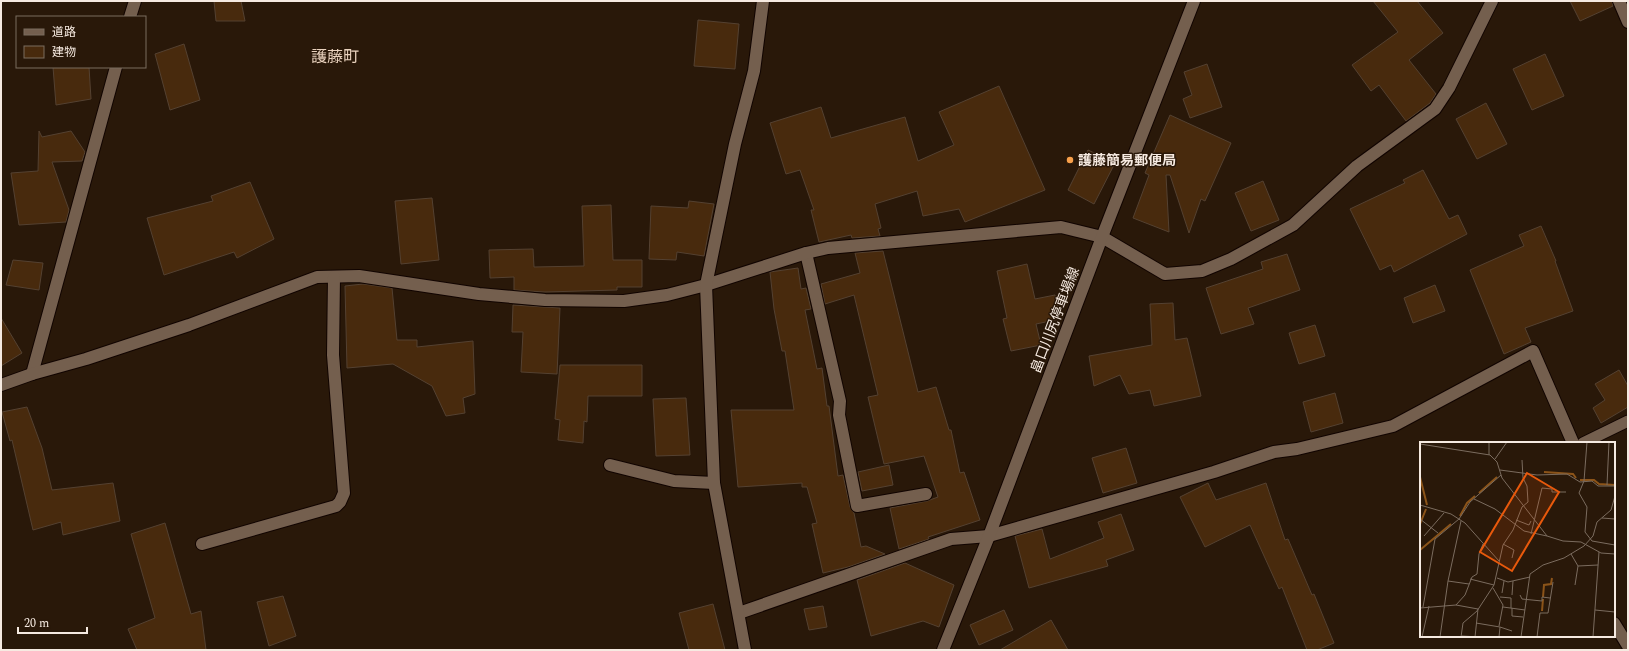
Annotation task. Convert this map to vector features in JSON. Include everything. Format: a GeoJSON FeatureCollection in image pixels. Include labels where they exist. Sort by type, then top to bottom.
{"type":"FeatureCollection","features":[{"type":"Feature","properties":{"kind":"street"},"geometry":{"type":"LineString","coordinates":[[130,16],[135,1]]}},
{"type":"Feature","properties":{"kind":"street"},"geometry":{"type":"LineString","coordinates":[[745,650],[714,483],[706,285],[735,144],[754,72],[763,1]]}},
{"type":"Feature","properties":{"kind":"street","name":"畠口川尻停車場線"},"geometry":{"type":"LineString","coordinates":[[943,650],[989,536],[1102,237],[1194,1]]}},
{"type":"Feature","properties":{"kind":"street"},"geometry":{"type":"LineString","coordinates":[[1,385],[189,325],[317,277],[359,276],[479,294],[553,300],[624,301],[667,295],[706,285],[806,253],[828,248],[1062,227],[1102,237],[1165,274],[1202,271],[1231,259],[1293,225],[1357,166],[1435,109],[1449,88],[1489,4],[1492,1]]}},
{"type":"Feature","properties":{"kind":"street"},"geometry":{"type":"LineString","coordinates":[[1620,1],[1628,22]]}},
{"type":"Feature","properties":{"kind":"street"},"geometry":{"type":"LineString","coordinates":[[32,374],[116,68]]}},
{"type":"Feature","properties":{"kind":"street"},"geometry":{"type":"LineString","coordinates":[[806,253],[840,401],[839,415],[857,506],[926,494]]}},
{"type":"Feature","properties":{"kind":"street"},"geometry":{"type":"LineString","coordinates":[[202,544],[336,506],[340,502],[344,493],[333,355],[334,276]]}},
{"type":"Feature","properties":{"kind":"street"},"geometry":{"type":"LineString","coordinates":[[739,613],[951,539],[989,536],[1214,472],[1274,452],[1297,449],[1393,426],[1533,351],[1573,442]]}},
{"type":"Feature","properties":{"kind":"street"},"geometry":{"type":"LineString","coordinates":[[610,465],[674,481],[714,483]]}},
{"type":"Feature","properties":{"kind":"street"},"geometry":{"type":"LineString","coordinates":[[1615,625],[1628,646]]}},
{"type":"Feature","properties":{"kind":"lane"},"geometry":{"type":"LineString","coordinates":[[1585,442],[1628,421]]}},
{"type":"Feature","properties":{"kind":"building"},"geometry":{"type":"Polygon","coordinates":[[[214,1],[241,1],[245,21],[216,21],[214,1]]]}},
{"type":"Feature","properties":{"kind":"building"},"geometry":{"type":"Polygon","coordinates":[[[1373,1],[1417,1],[1443,33],[1409,60],[1436,94],[1430,103],[1406,121],[1379,85],[1371,91],[1352,65],[1398,32],[1373,1]]]}},
{"type":"Feature","properties":{"kind":"building"},"geometry":{"type":"Polygon","coordinates":[[[1570,1],[1612,1],[1613,6],[1580,21],[1570,1]]]}},
{"type":"Feature","properties":{"kind":"building"},"geometry":{"type":"Polygon","coordinates":[[[698,20],[739,24],[735,69],[694,66],[698,20]]]}},
{"type":"Feature","properties":{"kind":"building"},"geometry":{"type":"Polygon","coordinates":[[[184,44],[200,100],[170,110],[155,54],[184,44]]]}},
{"type":"Feature","properties":{"kind":"building"},"geometry":{"type":"Polygon","coordinates":[[[1545,54],[1564,96],[1532,110],[1513,69],[1545,54]]]}},
{"type":"Feature","properties":{"kind":"building"},"geometry":{"type":"Polygon","coordinates":[[[1207,64],[1222,107],[1190,118],[1183,99],[1192,95],[1184,72],[1207,64]]]}},
{"type":"Feature","properties":{"kind":"building"},"geometry":{"type":"Polygon","coordinates":[[[53,68],[89,68],[91,99],[56,105],[53,68]]]}},
{"type":"Feature","properties":{"kind":"building"},"geometry":{"type":"Polygon","coordinates":[[[999,86],[1045,190],[965,222],[959,209],[923,216],[917,191],[875,204],[881,228],[878,229],[880,236],[852,238],[851,235],[819,242],[811,210],[814,210],[800,170],[786,174],[770,123],[821,107],[831,138],[905,117],[918,161],[954,145],[939,112],[999,86]]]}},
{"type":"Feature","properties":{"kind":"building"},"geometry":{"type":"Polygon","coordinates":[[[1486,103],[1507,144],[1477,159],[1456,119],[1486,103]]]}},
{"type":"Feature","properties":{"kind":"building"},"geometry":{"type":"Polygon","coordinates":[[[1170,115],[1231,143],[1205,201],[1201,199],[1189,233],[1170,175],[1166,175],[1169,232],[1133,218],[1149,175],[1145,173],[1170,115]]]}},
{"type":"Feature","properties":{"kind":"building"},"geometry":{"type":"Polygon","coordinates":[[[39,131],[42,137],[71,131],[85,152],[82,161],[52,162],[69,210],[66,222],[19,225],[11,173],[38,171],[39,131]]]}},
{"type":"Feature","properties":{"kind":"building"},"geometry":{"type":"Polygon","coordinates":[[[1088,150],[1115,163],[1094,204],[1068,190],[1088,150]]]}},
{"type":"Feature","properties":{"kind":"building"},"geometry":{"type":"Polygon","coordinates":[[[1423,170],[1449,219],[1458,215],[1467,234],[1394,272],[1391,265],[1380,270],[1350,209],[1405,183],[1403,180],[1423,170]]]}},
{"type":"Feature","properties":{"kind":"building"},"geometry":{"type":"Polygon","coordinates":[[[1263,181],[1279,220],[1251,231],[1235,193],[1263,181]]]}},
{"type":"Feature","properties":{"kind":"building"},"geometry":{"type":"Polygon","coordinates":[[[250,182],[274,239],[237,258],[234,252],[164,275],[147,218],[213,201],[211,196],[250,182]]]}},
{"type":"Feature","properties":{"kind":"building"},"geometry":{"type":"Polygon","coordinates":[[[432,198],[439,260],[401,264],[395,201],[432,198]]]}},
{"type":"Feature","properties":{"kind":"building"},"geometry":{"type":"Polygon","coordinates":[[[689,201],[714,204],[704,256],[677,252],[676,260],[649,259],[651,206],[688,208],[689,201]]]}},
{"type":"Feature","properties":{"kind":"building"},"geometry":{"type":"Polygon","coordinates":[[[611,205],[613,260],[642,260],[642,287],[617,287],[617,290],[545,292],[514,290],[514,277],[490,278],[489,250],[533,249],[534,267],[584,266],[582,206],[611,205]]]}},
{"type":"Feature","properties":{"kind":"building"},"geometry":{"type":"Polygon","coordinates":[[[1541,226],[1556,261],[1573,311],[1525,328],[1531,342],[1504,354],[1470,270],[1524,246],[1519,235],[1541,226]]]}},
{"type":"Feature","properties":{"kind":"building"},"geometry":{"type":"Polygon","coordinates":[[[883,251],[918,392],[936,387],[949,430],[951,430],[960,473],[964,472],[980,520],[928,537],[929,539],[899,549],[890,508],[927,501],[938,497],[924,456],[884,464],[868,397],[878,395],[854,295],[825,304],[821,284],[860,273],[855,253],[883,251]]]}},
{"type":"Feature","properties":{"kind":"building"},"geometry":{"type":"Polygon","coordinates":[[[1287,254],[1300,290],[1248,308],[1254,324],[1221,334],[1206,288],[1263,269],[1261,262],[1287,254]]]}},
{"type":"Feature","properties":{"kind":"building"},"geometry":{"type":"Polygon","coordinates":[[[13,260],[43,263],[39,290],[6,285],[13,260]]]}},
{"type":"Feature","properties":{"kind":"building"},"geometry":{"type":"Polygon","coordinates":[[[1027,264],[1035,299],[1055,295],[1060,319],[1036,324],[1041,345],[1011,351],[1003,319],[1007,318],[997,271],[1027,264]]]}},
{"type":"Feature","properties":{"kind":"building"},"geometry":{"type":"Polygon","coordinates":[[[798,268],[801,289],[806,288],[811,309],[805,310],[817,369],[822,368],[827,406],[829,406],[838,476],[843,475],[850,507],[854,513],[861,547],[866,546],[885,554],[848,567],[823,573],[812,524],[817,523],[807,487],[802,487],[802,483],[738,487],[731,410],[794,410],[785,351],[782,351],[774,309],[770,272],[798,268]]]}},
{"type":"Feature","properties":{"kind":"building"},"geometry":{"type":"Polygon","coordinates":[[[363,284],[392,288],[397,340],[417,340],[417,347],[473,341],[475,394],[463,398],[465,413],[446,416],[432,386],[393,364],[347,368],[345,286],[363,284]]]}},
{"type":"Feature","properties":{"kind":"building"},"geometry":{"type":"Polygon","coordinates":[[[1435,285],[1445,311],[1413,323],[1404,298],[1435,285]]]}},
{"type":"Feature","properties":{"kind":"building"},"geometry":{"type":"Polygon","coordinates":[[[1173,303],[1175,340],[1187,338],[1201,396],[1154,406],[1150,390],[1129,394],[1120,375],[1094,386],[1089,356],[1152,345],[1150,304],[1173,303]]]}},
{"type":"Feature","properties":{"kind":"building"},"geometry":{"type":"Polygon","coordinates":[[[513,305],[560,308],[557,374],[521,372],[523,332],[512,332],[513,305]]]}},
{"type":"Feature","properties":{"kind":"building"},"geometry":{"type":"Polygon","coordinates":[[[1,318],[22,353],[1,366],[1,318]]]}},
{"type":"Feature","properties":{"kind":"building"},"geometry":{"type":"Polygon","coordinates":[[[1315,325],[1325,356],[1299,364],[1289,333],[1315,325]]]}},
{"type":"Feature","properties":{"kind":"building"},"geometry":{"type":"Polygon","coordinates":[[[560,365],[642,365],[642,396],[588,396],[587,422],[584,421],[583,443],[558,440],[560,420],[555,419],[560,365]]]}},
{"type":"Feature","properties":{"kind":"building"},"geometry":{"type":"Polygon","coordinates":[[[1619,370],[1628,386],[1628,407],[1601,423],[1593,408],[1605,400],[1595,384],[1619,370]]]}},
{"type":"Feature","properties":{"kind":"building"},"geometry":{"type":"Polygon","coordinates":[[[1335,393],[1343,423],[1311,432],[1303,402],[1335,393]]]}},
{"type":"Feature","properties":{"kind":"building"},"geometry":{"type":"Polygon","coordinates":[[[686,398],[690,455],[656,456],[653,399],[686,398]]]}},
{"type":"Feature","properties":{"kind":"building"},"geometry":{"type":"Polygon","coordinates":[[[27,407],[42,448],[52,490],[113,483],[120,521],[63,535],[61,522],[33,530],[12,440],[10,441],[2,412],[27,407]]]}},
{"type":"Feature","properties":{"kind":"building"},"geometry":{"type":"Polygon","coordinates":[[[1126,448],[1137,483],[1103,493],[1092,458],[1126,448]]]}},
{"type":"Feature","properties":{"kind":"building"},"geometry":{"type":"Polygon","coordinates":[[[889,465],[893,485],[862,491],[858,472],[889,465]]]}},
{"type":"Feature","properties":{"kind":"building"},"geometry":{"type":"Polygon","coordinates":[[[1208,483],[1216,500],[1266,483],[1285,540],[1288,539],[1312,595],[1314,594],[1334,643],[1317,650],[1307,650],[1282,587],[1279,589],[1250,525],[1205,547],[1180,497],[1208,483]]]}},
{"type":"Feature","properties":{"kind":"building"},"geometry":{"type":"Polygon","coordinates":[[[1121,514],[1134,550],[1106,560],[1108,566],[1029,588],[1015,536],[1042,529],[1050,559],[1104,538],[1098,522],[1121,514]]]}},
{"type":"Feature","properties":{"kind":"building"},"geometry":{"type":"Polygon","coordinates":[[[165,523],[191,614],[201,611],[206,650],[137,650],[128,629],[155,618],[131,534],[165,523]]]}},
{"type":"Feature","properties":{"kind":"building"},"geometry":{"type":"Polygon","coordinates":[[[905,563],[954,585],[939,627],[923,621],[871,636],[857,580],[905,563]]]}},
{"type":"Feature","properties":{"kind":"building"},"geometry":{"type":"Polygon","coordinates":[[[283,596],[296,636],[269,646],[257,602],[283,596]]]}},
{"type":"Feature","properties":{"kind":"building"},"geometry":{"type":"Polygon","coordinates":[[[713,604],[725,650],[689,650],[679,613],[713,604]]]}},
{"type":"Feature","properties":{"kind":"building"},"geometry":{"type":"Polygon","coordinates":[[[823,606],[827,627],[809,630],[804,609],[823,606]]]}},
{"type":"Feature","properties":{"kind":"building"},"geometry":{"type":"Polygon","coordinates":[[[1004,610],[1013,630],[979,645],[970,625],[1004,610]]]}},
{"type":"Feature","properties":{"kind":"building"},"geometry":{"type":"Polygon","coordinates":[[[1051,620],[1068,650],[1000,650],[1051,620]]]}},
{"type":"Feature","properties":{"kind":"place","name":"護藤簡易郵便局"},"geometry":{"type":"Point","coordinates":[1070,160]}},
{"type":"Feature","properties":{"kind":"district","name":"護藤町"},"geometry":{"type":"Point","coordinates":[335,57]}}]}
